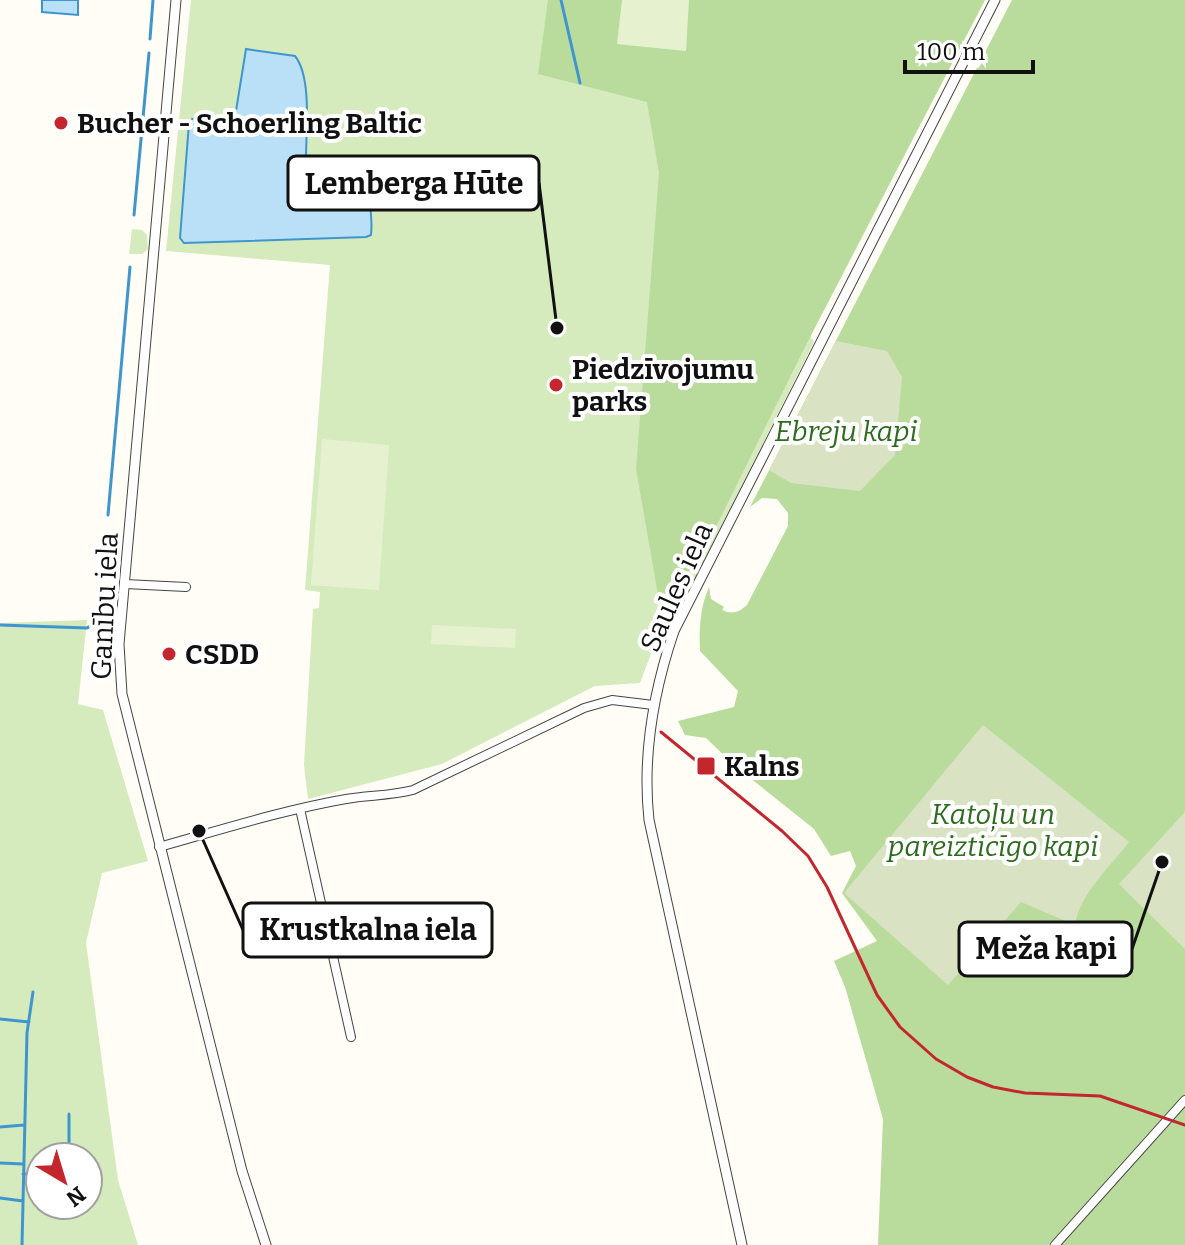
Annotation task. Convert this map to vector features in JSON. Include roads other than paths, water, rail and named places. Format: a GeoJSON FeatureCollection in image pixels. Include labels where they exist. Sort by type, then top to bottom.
{"type":"FeatureCollection","features":[{"type":"Feature","properties":{"kind":"street","name":"Ganību iela"},"geometry":{"type":"LineString","coordinates":[[176,0],[119,644],[122,694],[242,1171],[266,1245]]}},
{"type":"Feature","properties":{"kind":"street","name":"Saules iela"},"geometry":{"type":"LineString","coordinates":[[742,1245],[649,820],[646,757],[653,705],[674,631],[995,0]]}},
{"type":"Feature","properties":{"kind":"street"},"geometry":{"type":"LineString","coordinates":[[125,584],[186,587]]}},
{"type":"Feature","properties":{"kind":"street"},"geometry":{"type":"LineString","coordinates":[[159,847],[300,809],[413,790],[584,708],[612,700],[653,705]]}},
{"type":"Feature","properties":{"kind":"street"},"geometry":{"type":"LineString","coordinates":[[300,809],[351,1037]]}},
{"type":"Feature","properties":{"kind":"street"},"geometry":{"type":"LineString","coordinates":[[1055,1245],[1185,1100]]}},
{"type":"Feature","properties":{"kind":"water"},"geometry":{"type":"Polygon","coordinates":[[[42,0],[78,0],[78,15],[42,12],[42,0]]]}},
{"type":"Feature","properties":{"kind":"water"},"geometry":{"type":"Polygon","coordinates":[[[246,49],[295,56],[306,90],[306,158],[312,166],[355,169],[369,200],[371,235],[184,243],[180,238],[189,123],[192,119],[235,117],[246,49]]]}},
{"type":"Feature","properties":{"kind":"waterway"},"geometry":{"type":"LineString","coordinates":[[150,39],[153,0]]}},
{"type":"Feature","properties":{"kind":"waterway"},"geometry":{"type":"LineString","coordinates":[[561,0],[580,83]]}},
{"type":"Feature","properties":{"kind":"waterway"},"geometry":{"type":"LineString","coordinates":[[134,215],[149,53]]}},
{"type":"Feature","properties":{"kind":"waterway"},"geometry":{"type":"LineString","coordinates":[[108,515],[130,267]]}},
{"type":"Feature","properties":{"kind":"waterway"},"geometry":{"type":"LineString","coordinates":[[0,625],[87,628],[94,623],[97,612]]}},
{"type":"Feature","properties":{"kind":"waterway"},"geometry":{"type":"LineString","coordinates":[[22,1245],[27,1033],[33,992]]}},
{"type":"Feature","properties":{"kind":"waterway"},"geometry":{"type":"LineString","coordinates":[[0,1019],[29,1022]]}},
{"type":"Feature","properties":{"kind":"waterway"},"geometry":{"type":"LineString","coordinates":[[69,1114],[69,1141]]}},
{"type":"Feature","properties":{"kind":"waterway"},"geometry":{"type":"LineString","coordinates":[[0,1127],[24,1125]]}},
{"type":"Feature","properties":{"kind":"waterway"},"geometry":{"type":"LineString","coordinates":[[0,1163],[23,1164]]}},
{"type":"Feature","properties":{"kind":"waterway"},"geometry":{"type":"LineString","coordinates":[[0,1198],[23,1201]]}},
{"type":"Feature","properties":{"kind":"railway"},"geometry":{"type":"LineString","coordinates":[[661,732],[808,856],[827,887],[877,995],[900,1027],[936,1059],[967,1077],[993,1087],[1025,1093],[1100,1096],[1185,1125]]}},
{"type":"Feature","properties":{"kind":"place","name":"Bucher - Schoerling Baltic"},"geometry":{"type":"Point","coordinates":[61,123]}},
{"type":"Feature","properties":{"kind":"place","name":"Lemberga Hūte"},"geometry":{"type":"Point","coordinates":[557,328]}},
{"type":"Feature","properties":{"kind":"place","name":"Piedzīvojumu parks"},"geometry":{"type":"Point","coordinates":[556,385]}},
{"type":"Feature","properties":{"kind":"place","name":"CSDD"},"geometry":{"type":"Point","coordinates":[169,654]}},
{"type":"Feature","properties":{"kind":"place","name":"Kalns"},"geometry":{"type":"Point","coordinates":[706,766]}},
{"type":"Feature","properties":{"kind":"place","name":"Krustkalna iela"},"geometry":{"type":"Point","coordinates":[199,831]}},
{"type":"Feature","properties":{"kind":"place","name":"Meža kapi"},"geometry":{"type":"Point","coordinates":[1162,862]}},
{"type":"Feature","properties":{"kind":"park label","name":"Ebreju kapi"},"geometry":{"type":"Point","coordinates":[846,431]}},
{"type":"Feature","properties":{"kind":"park label","name":"Katoļu un pareizticīgo kapi"},"geometry":{"type":"Point","coordinates":[993,830]}}]}
